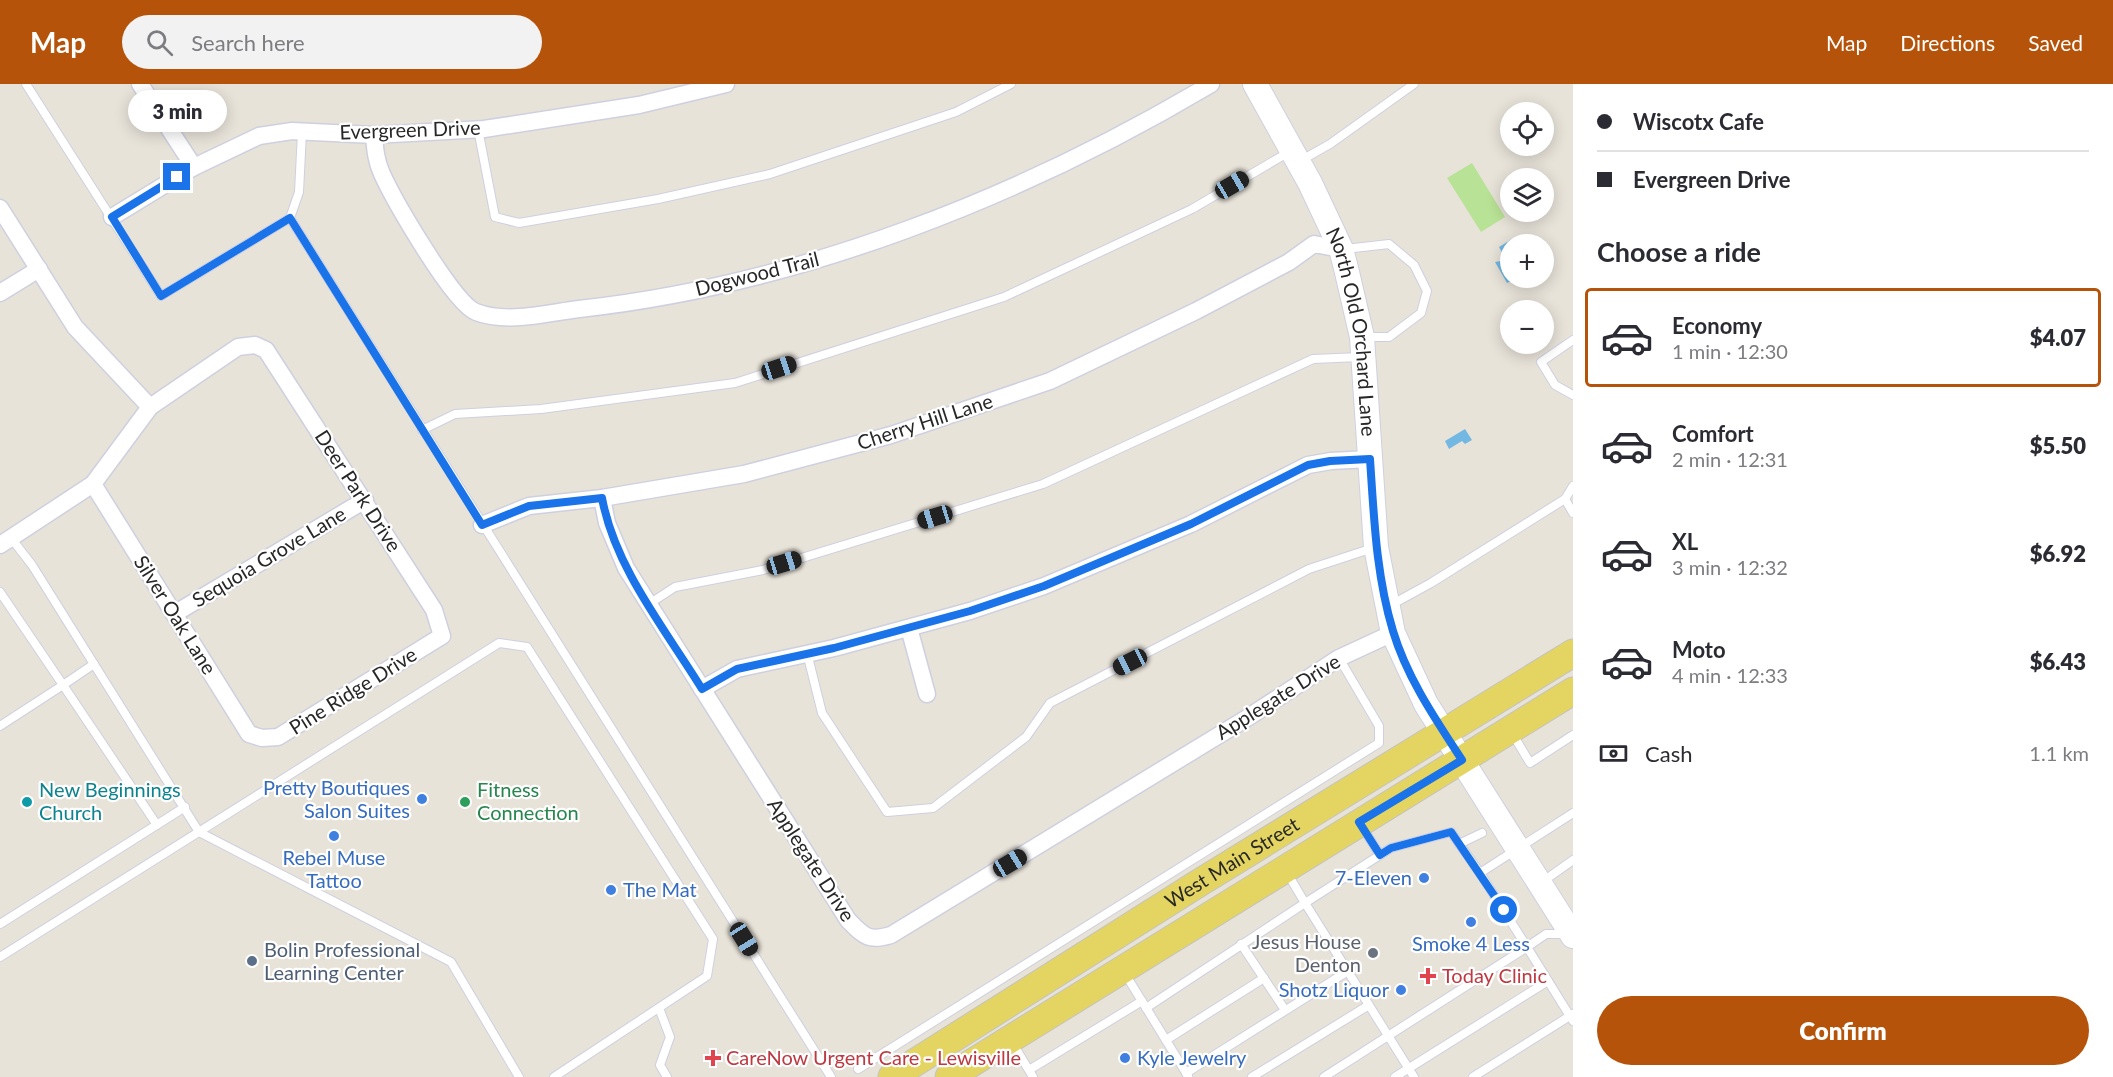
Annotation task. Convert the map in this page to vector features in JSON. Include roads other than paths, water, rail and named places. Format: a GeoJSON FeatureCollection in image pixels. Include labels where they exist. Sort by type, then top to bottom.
{"type":"FeatureCollection","features":[{"type":"Feature","properties":{"kind":"main road","name":"West Main Street"},"geometry":{"type":"LineString","coordinates":[[894,1076],[1573,653]]}},
{"type":"Feature","properties":{"kind":"main road","name":"West Main Street"},"geometry":{"type":"LineString","coordinates":[[951,1077],[1284,868],[1510,730],[1571,696]]}},
{"type":"Feature","properties":{"kind":"main road"},"geometry":{"type":"LineString","coordinates":[[1106,942],[1122,969]]}},
{"type":"Feature","properties":{"kind":"street"},"geometry":{"type":"LineString","coordinates":[[140,84],[194,167]]}},
{"type":"Feature","properties":{"kind":"street","name":"Evergreen Drive"},"geometry":{"type":"LineString","coordinates":[[112,217],[194,167],[259,136],[302,132],[374,135],[478,129],[639,105],[726,84]]}},
{"type":"Feature","properties":{"kind":"street","name":"Dogwood Trail"},"geometry":{"type":"LineString","coordinates":[[374,135],[376,157],[399,207],[459,299],[474,311],[500,318],[620,304],[758,278],[830,256],[953,210],[1079,157],[1135,129],[1211,84]]}},
{"type":"Feature","properties":{"kind":"street","name":"North Old Orchard Lane"},"geometry":{"type":"LineString","coordinates":[[1255,84],[1296,156],[1341,249],[1363,347],[1376,547],[1394,633],[1426,704],[1573,935]]}},
{"type":"Feature","properties":{"kind":"street"},"geometry":{"type":"LineString","coordinates":[[0,208],[75,327],[150,407],[93,484],[5,542]]}},
{"type":"Feature","properties":{"kind":"street","name":"Cherry Hill Lane"},"geometry":{"type":"LineString","coordinates":[[482,525],[529,506],[602,498],[744,474],[891,435],[1050,381],[1196,311],[1289,262],[1314,244],[1341,249]]}},
{"type":"Feature","properties":{"kind":"street"},"geometry":{"type":"LineString","coordinates":[[0,293],[39,269]]}},
{"type":"Feature","properties":{"kind":"street","name":"Deer Park Drive"},"geometry":{"type":"LineString","coordinates":[[150,407],[237,347],[255,345],[266,350],[434,610],[442,636]]}},
{"type":"Feature","properties":{"kind":"street"},"geometry":{"type":"LineString","coordinates":[[702,689],[737,669],[909,628],[970,611],[1044,586],[1191,524],[1308,465],[1330,461],[1370,459]]}},
{"type":"Feature","properties":{"kind":"street","name":"Silver Oak Lane"},"geometry":{"type":"LineString","coordinates":[[93,484],[249,734],[262,738]]}},
{"type":"Feature","properties":{"kind":"street","name":"Applegate Drive"},"geometry":{"type":"LineString","coordinates":[[602,498],[607,523],[626,568],[848,920],[862,934],[875,940],[891,935],[911,923],[1247,718],[1339,658],[1394,633]]}},
{"type":"Feature","properties":{"kind":"street","name":"Sequoia Grove Lane"},"geometry":{"type":"LineString","coordinates":[[174,614],[365,500]]}},
{"type":"Feature","properties":{"kind":"street"},"geometry":{"type":"LineString","coordinates":[[909,628],[927,694]]}},
{"type":"Feature","properties":{"kind":"street","name":"Pine Ridge Drive"},"geometry":{"type":"LineString","coordinates":[[262,738],[278,737],[442,636]]}},
{"type":"Feature","properties":{"kind":"lane"},"geometry":{"type":"LineString","coordinates":[[26,84],[161,296],[290,218],[299,192],[302,132]]}},
{"type":"Feature","properties":{"kind":"lane"},"geometry":{"type":"LineString","coordinates":[[478,129],[495,217],[519,223],[658,199],[770,174],[956,112],[1011,84]]}},
{"type":"Feature","properties":{"kind":"lane"},"geometry":{"type":"LineString","coordinates":[[422,430],[455,414],[541,409],[735,383],[1004,297],[1192,209],[1296,156],[1330,144],[1414,84]]}},
{"type":"Feature","properties":{"kind":"lane"},"geometry":{"type":"LineString","coordinates":[[290,218],[831,1077]]}},
{"type":"Feature","properties":{"kind":"lane"},"geometry":{"type":"LineString","coordinates":[[649,604],[675,587],[763,570],[1043,484],[1313,359],[1363,347],[1389,337],[1421,313],[1427,291],[1414,265],[1389,244],[1341,249]]}},
{"type":"Feature","properties":{"kind":"lane"},"geometry":{"type":"LineString","coordinates":[[1573,340],[1541,362],[1555,385],[1573,395]]}},
{"type":"Feature","properties":{"kind":"lane"},"geometry":{"type":"LineString","coordinates":[[1387,607],[1431,583],[1565,499],[1573,486]]}},
{"type":"Feature","properties":{"kind":"lane"},"geometry":{"type":"LineString","coordinates":[[1565,499],[1573,513]]}},
{"type":"Feature","properties":{"kind":"lane"},"geometry":{"type":"LineString","coordinates":[[5,542],[32,565],[199,832],[413,940],[451,962],[519,1077]]}},
{"type":"Feature","properties":{"kind":"lane"},"geometry":{"type":"LineString","coordinates":[[807,653],[822,713],[887,812],[933,808],[1026,737],[1050,703],[1310,569],[1376,547]]}},
{"type":"Feature","properties":{"kind":"lane"},"geometry":{"type":"LineString","coordinates":[[0,592],[157,825]]}},
{"type":"Feature","properties":{"kind":"lane"},"geometry":{"type":"LineString","coordinates":[[0,957],[499,643],[527,647],[713,939],[707,976],[554,1077]]}},
{"type":"Feature","properties":{"kind":"lane"},"geometry":{"type":"LineString","coordinates":[[858,1069],[1379,743],[1379,726],[1339,658]]}},
{"type":"Feature","properties":{"kind":"lane"},"geometry":{"type":"LineString","coordinates":[[0,726],[94,664]]}},
{"type":"Feature","properties":{"kind":"lane"},"geometry":{"type":"LineString","coordinates":[[1510,730],[1530,763],[1573,735]]}},
{"type":"Feature","properties":{"kind":"lane"},"geometry":{"type":"LineString","coordinates":[[0,924],[185,807]]}},
{"type":"Feature","properties":{"kind":"lane"},"geometry":{"type":"LineString","coordinates":[[1480,873],[1573,813]]}},
{"type":"Feature","properties":{"kind":"lane"},"geometry":{"type":"LineString","coordinates":[[1359,822],[1380,855]]}},
{"type":"Feature","properties":{"kind":"lane"},"geometry":{"type":"LineString","coordinates":[[1011,1039],[1031,1074],[1391,848],[1451,832],[1480,873],[1572,1017],[1473,1077]]}},
{"type":"Feature","properties":{"kind":"lane"},"geometry":{"type":"LineString","coordinates":[[1460,844],[1482,833]]}},
{"type":"Feature","properties":{"kind":"lane"},"geometry":{"type":"LineString","coordinates":[[1540,884],[1573,860]]}},
{"type":"Feature","properties":{"kind":"lane"},"geometry":{"type":"LineString","coordinates":[[1284,868],[1414,1077]]}},
{"type":"Feature","properties":{"kind":"lane"},"geometry":{"type":"LineString","coordinates":[[1324,1077],[1546,934],[1573,935]]}},
{"type":"Feature","properties":{"kind":"lane"},"geometry":{"type":"LineString","coordinates":[[1241,944],[1285,1011]]}},
{"type":"Feature","properties":{"kind":"lane"},"geometry":{"type":"LineString","coordinates":[[1122,969],[1188,1075],[1348,971]]}},
{"type":"Feature","properties":{"kind":"lane"},"geometry":{"type":"LineString","coordinates":[[1166,1040],[1264,978]]}},
{"type":"Feature","properties":{"kind":"lane"},"geometry":{"type":"LineString","coordinates":[[1395,1077],[1548,981]]}},
{"type":"Feature","properties":{"kind":"lane"},"geometry":{"type":"LineString","coordinates":[[1252,1077],[1369,1005]]}},
{"type":"Feature","properties":{"kind":"lane"},"geometry":{"type":"LineString","coordinates":[[659,1008],[670,1037],[660,1065],[667,1077]]}},
{"type":"Feature","properties":{"kind":"water"},"geometry":{"type":"Polygon","coordinates":[[[1500,261],[1500,271],[1495,262],[1500,261]]]}},
{"type":"Feature","properties":{"kind":"water"},"geometry":{"type":"Polygon","coordinates":[[[1465,429],[1472,440],[1465,444],[1462,441],[1449,449],[1445,441],[1465,429]]]}},
{"type":"Feature","properties":{"kind":"place","name":"Pretty Boutiques Salon Suites"},"geometry":{"type":"Point","coordinates":[422,799]}},
{"type":"Feature","properties":{"kind":"place","name":"New Beginnings Church"},"geometry":{"type":"Point","coordinates":[27,802]}},
{"type":"Feature","properties":{"kind":"place","name":"Fitness Connection"},"geometry":{"type":"Point","coordinates":[465,802]}},
{"type":"Feature","properties":{"kind":"place","name":"Rebel Muse Tattoo"},"geometry":{"type":"Point","coordinates":[334,836]}},
{"type":"Feature","properties":{"kind":"place","name":"7-Eleven"},"geometry":{"type":"Point","coordinates":[1424,878]}},
{"type":"Feature","properties":{"kind":"place","name":"The Mat"},"geometry":{"type":"Point","coordinates":[611,890]}},
{"type":"Feature","properties":{"kind":"place","name":"Smoke 4 Less"},"geometry":{"type":"Point","coordinates":[1471,922]}},
{"type":"Feature","properties":{"kind":"place","name":"Jesus House Denton"},"geometry":{"type":"Point","coordinates":[1373,953]}},
{"type":"Feature","properties":{"kind":"place","name":"Bolin Professional Learning Center"},"geometry":{"type":"Point","coordinates":[252,961]}},
{"type":"Feature","properties":{"kind":"place","name":"Today Clinic"},"geometry":{"type":"Point","coordinates":[1428,976]}},
{"type":"Feature","properties":{"kind":"place","name":"Shotz Liquor"},"geometry":{"type":"Point","coordinates":[1401,990]}},
{"type":"Feature","properties":{"kind":"place","name":"CareNow Urgent Care - Lewisville"},"geometry":{"type":"Point","coordinates":[713,1058]}},
{"type":"Feature","properties":{"kind":"place","name":"Kyle Jewelry"},"geometry":{"type":"Point","coordinates":[1125,1058]}}]}
